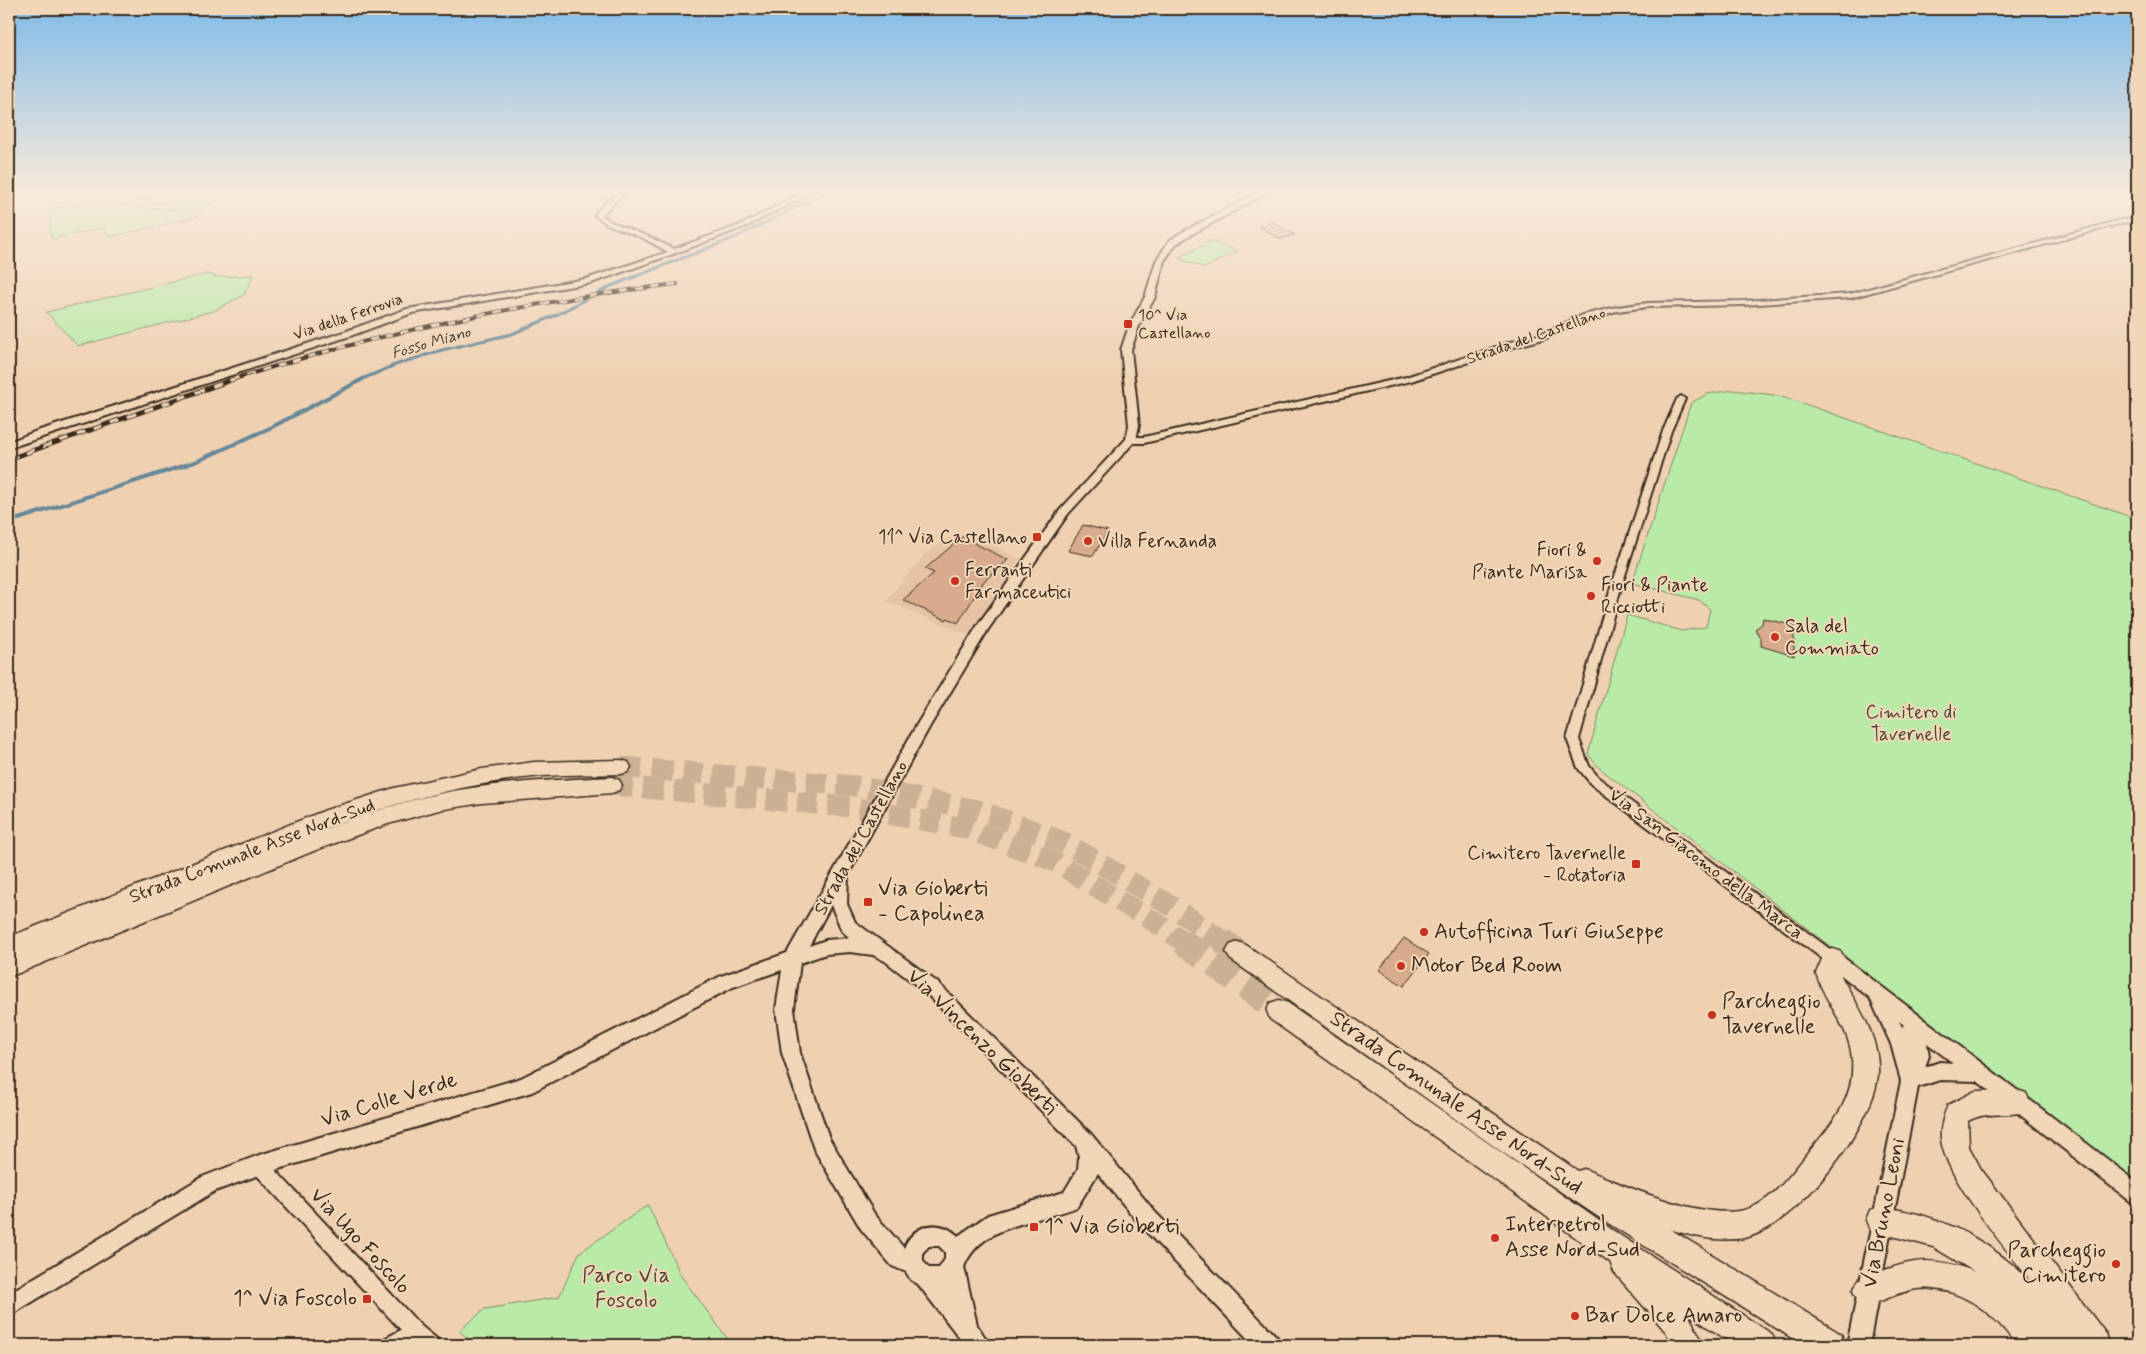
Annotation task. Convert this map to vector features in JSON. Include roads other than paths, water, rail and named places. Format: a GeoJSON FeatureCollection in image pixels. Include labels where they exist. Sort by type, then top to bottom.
{"type":"FeatureCollection","features":[{"type":"Feature","properties":{"kind":"highway","name":"Strada Comunale Asse Nord-Sud"},"geometry":{"type":"LineString","coordinates":[[9,948],[333,816],[394,796],[482,777],[534,769],[616,776],[481,794],[438,802],[387,816],[324,837],[9,967]]}},
{"type":"Feature","properties":{"kind":"highway","name":"Strada Comunale Asse Nord-Sud"},"geometry":{"type":"LineString","coordinates":[[1238,952],[1552,1170],[1830,1345]]}},
{"type":"Feature","properties":{"kind":"highway"},"geometry":{"type":"LineString","coordinates":[[1552,1170],[1684,1221],[1712,1225],[1740,1224],[1763,1217],[1796,1191],[1842,1133],[1855,1113],[1864,1089],[1865,1059],[1858,1031],[1828,973],[1833,959]]}},
{"type":"Feature","properties":{"kind":"highway","name":"Strada Comunale Asse Nord-Sud"},"geometry":{"type":"LineString","coordinates":[[1279,1012],[1608,1244],[1761,1345]]}},
{"type":"Feature","properties":{"kind":"highway"},"geometry":{"type":"LineString","coordinates":[[2017,1102],[1975,1103],[1957,1114],[1952,1132],[1959,1154],[1972,1178],[2095,1345]]}},
{"type":"Feature","properties":{"kind":"highway"},"geometry":{"type":"LineString","coordinates":[[1880,1220],[1914,1227],[1933,1234],[1978,1257],[2004,1277],[2029,1302],[2064,1345]]}},
{"type":"Feature","properties":{"kind":"highway"},"geometry":{"type":"LineString","coordinates":[[1608,1244],[1676,1322],[1689,1345]]}},
{"type":"Feature","properties":{"kind":"highway"},"geometry":{"type":"LineString","coordinates":[[1868,1291],[1916,1275],[1931,1275],[1961,1281],[1995,1300],[2010,1313],[2033,1345]]}},
{"type":"Feature","properties":{"kind":"street","name":"Via della Ferrovia"},"geometry":{"type":"LineString","coordinates":[[9,445],[37,434],[347,334],[410,311],[559,288],[588,281],[668,254]]}},
{"type":"Feature","properties":{"kind":"street"},"geometry":{"type":"LineString","coordinates":[[1131,440],[1134,425],[1126,350],[1134,326],[1150,297],[1160,261],[1165,254]]}},
{"type":"Feature","properties":{"kind":"street","name":"Strada del Castellano"},"geometry":{"type":"LineString","coordinates":[[973,1339],[919,1271],[899,1259],[868,1222],[821,1142],[791,1053],[785,1008],[792,960],[924,725],[990,618],[1064,512],[1131,440],[1144,440],[1408,379],[1544,336],[1586,317],[1617,309],[1648,305],[1743,303],[1850,296],[2003,254]]}},
{"type":"Feature","properties":{"kind":"street","name":"Via San Giacomo della Marca"},"geometry":{"type":"LineString","coordinates":[[1681,399],[1667,431],[1616,591],[1573,739],[1584,768],[1596,782],[1833,959],[2137,1194]]}},
{"type":"Feature","properties":{"kind":"street","name":"Via Vincenzo Gioberti"},"geometry":{"type":"LineString","coordinates":[[841,873],[839,904],[848,926],[875,948],[891,956],[930,987],[1084,1141],[1148,1219],[1270,1345]]}},
{"type":"Feature","properties":{"kind":"street","name":"Via Vincenzo Gioberti"},"geometry":{"type":"LineString","coordinates":[[792,960],[826,947],[850,944],[875,948]]}},
{"type":"Feature","properties":{"kind":"street","name":"Via Colle Verde"},"geometry":{"type":"LineString","coordinates":[[9,1305],[209,1184],[258,1165],[525,1086],[727,981],[792,960]]}},
{"type":"Feature","properties":{"kind":"street","name":"Via Bruno Leoni"},"geometry":{"type":"LineString","coordinates":[[1870,988],[1888,1015],[1900,1044],[1908,1091]]}},
{"type":"Feature","properties":{"kind":"street"},"geometry":{"type":"LineString","coordinates":[[1900,1044],[1916,1024]]}},
{"type":"Feature","properties":{"kind":"street","name":"Via Bruno Leoni"},"geometry":{"type":"LineString","coordinates":[[1858,1345],[1880,1220],[1908,1091],[1920,1056],[1916,1024]]}},
{"type":"Feature","properties":{"kind":"street"},"geometry":{"type":"LineString","coordinates":[[1908,1091],[1940,1071],[1980,1074]]}},
{"type":"Feature","properties":{"kind":"street"},"geometry":{"type":"LineString","coordinates":[[919,1271],[941,1277],[969,1239],[995,1222],[1070,1200],[1088,1172],[1089,1157],[1084,1141]]}},
{"type":"Feature","properties":{"kind":"street","name":"Via Ugo Foscolo"},"geometry":{"type":"LineString","coordinates":[[258,1165],[415,1332],[431,1345]]}},
{"type":"Feature","properties":{"kind":"street","name":"Strada del Castellano"},"geometry":{"type":"LineString","coordinates":[[919,1271],[913,1252],[917,1245],[931,1235],[939,1235],[950,1241],[973,1339]]}},
{"type":"Feature","properties":{"kind":"street"},"geometry":{"type":"LineString","coordinates":[[390,1345],[415,1332]]}},
{"type":"Feature","properties":{"kind":"waterway","name":"Fosso Miano"},"geometry":{"type":"LineString","coordinates":[[360,380],[395,365],[442,350],[512,334],[556,315],[611,286],[693,254]]}},
{"type":"Feature","properties":{"kind":"waterway","name":"Fosso Miano"},"geometry":{"type":"LineString","coordinates":[[9,522],[195,462],[272,427],[363,379]]}},
{"type":"Feature","properties":{"kind":"tunnel"},"geometry":{"type":"LineString","coordinates":[[621,767],[856,786],[977,810],[1064,842],[1173,907],[1224,942]]}},
{"type":"Feature","properties":{"kind":"tunnel"},"geometry":{"type":"LineString","coordinates":[[612,785],[850,807],[965,828],[1054,861],[1184,942]]}},
{"type":"Feature","properties":{"kind":"tunnel"},"geometry":{"type":"LineString","coordinates":[[1182,941],[1279,1011]]}},
{"type":"Feature","properties":{"kind":"tunnel"},"geometry":{"type":"LineString","coordinates":[[1222,941],[1238,952]]}},
{"type":"Feature","properties":{"kind":"railway"},"geometry":{"type":"LineString","coordinates":[[232,380],[340,348],[451,321],[564,300],[677,284]]}},
{"type":"Feature","properties":{"kind":"railway"},"geometry":{"type":"LineString","coordinates":[[9,459],[232,380]]}},
{"type":"Feature","properties":{"kind":"place","name":"10^ Via Castellano"},"geometry":{"type":"Point","coordinates":[1128,324]}},
{"type":"Feature","properties":{"kind":"place","name":"11^ Via Castellano"},"geometry":{"type":"Point","coordinates":[1037,537]}},
{"type":"Feature","properties":{"kind":"place","name":"Villa Fernanda"},"geometry":{"type":"Point","coordinates":[1088,541]}},
{"type":"Feature","properties":{"kind":"place","name":"Fiori & Piante Marisa"},"geometry":{"type":"Point","coordinates":[1597,561]}},
{"type":"Feature","properties":{"kind":"place","name":"Ferranti Farmaceutici"},"geometry":{"type":"Point","coordinates":[955,581]}},
{"type":"Feature","properties":{"kind":"place","name":"Fiori & Piante Ricciotti"},"geometry":{"type":"Point","coordinates":[1591,596]}},
{"type":"Feature","properties":{"kind":"place","name":"Sala del Commiato"},"geometry":{"type":"Point","coordinates":[1775,637]}},
{"type":"Feature","properties":{"kind":"place","name":"Cimitero Tavernelle - Rotatoria"},"geometry":{"type":"Point","coordinates":[1636,864]}},
{"type":"Feature","properties":{"kind":"place","name":"Via Gioberti - Capolinea"},"geometry":{"type":"Point","coordinates":[868,902]}},
{"type":"Feature","properties":{"kind":"place","name":"Autofficina Turi Giuseppe"},"geometry":{"type":"Point","coordinates":[1424,932]}},
{"type":"Feature","properties":{"kind":"place","name":"Motor Bed Room"},"geometry":{"type":"Point","coordinates":[1401,966]}},
{"type":"Feature","properties":{"kind":"place","name":"Parcheggio Tavernelle"},"geometry":{"type":"Point","coordinates":[1712,1015]}},
{"type":"Feature","properties":{"kind":"place","name":"1^ Via Gioberti"},"geometry":{"type":"Point","coordinates":[1034,1227]}},
{"type":"Feature","properties":{"kind":"place","name":"Interpetrol Asse Nord-Sud"},"geometry":{"type":"Point","coordinates":[1495,1238]}},
{"type":"Feature","properties":{"kind":"place","name":"Parcheggio Cimitero"},"geometry":{"type":"Point","coordinates":[2116,1264]}},
{"type":"Feature","properties":{"kind":"place","name":"1^ Via Foscolo"},"geometry":{"type":"Point","coordinates":[367,1299]}},
{"type":"Feature","properties":{"kind":"place","name":"Bar Dolce Amaro"},"geometry":{"type":"Point","coordinates":[1575,1316]}},
{"type":"Feature","properties":{"kind":"park label","name":"Cimitero di Tavernelle"},"geometry":{"type":"Point","coordinates":[1911,723]}},
{"type":"Feature","properties":{"kind":"park label","name":"Parco Via Foscolo"},"geometry":{"type":"Point","coordinates":[626,1288]}}]}
